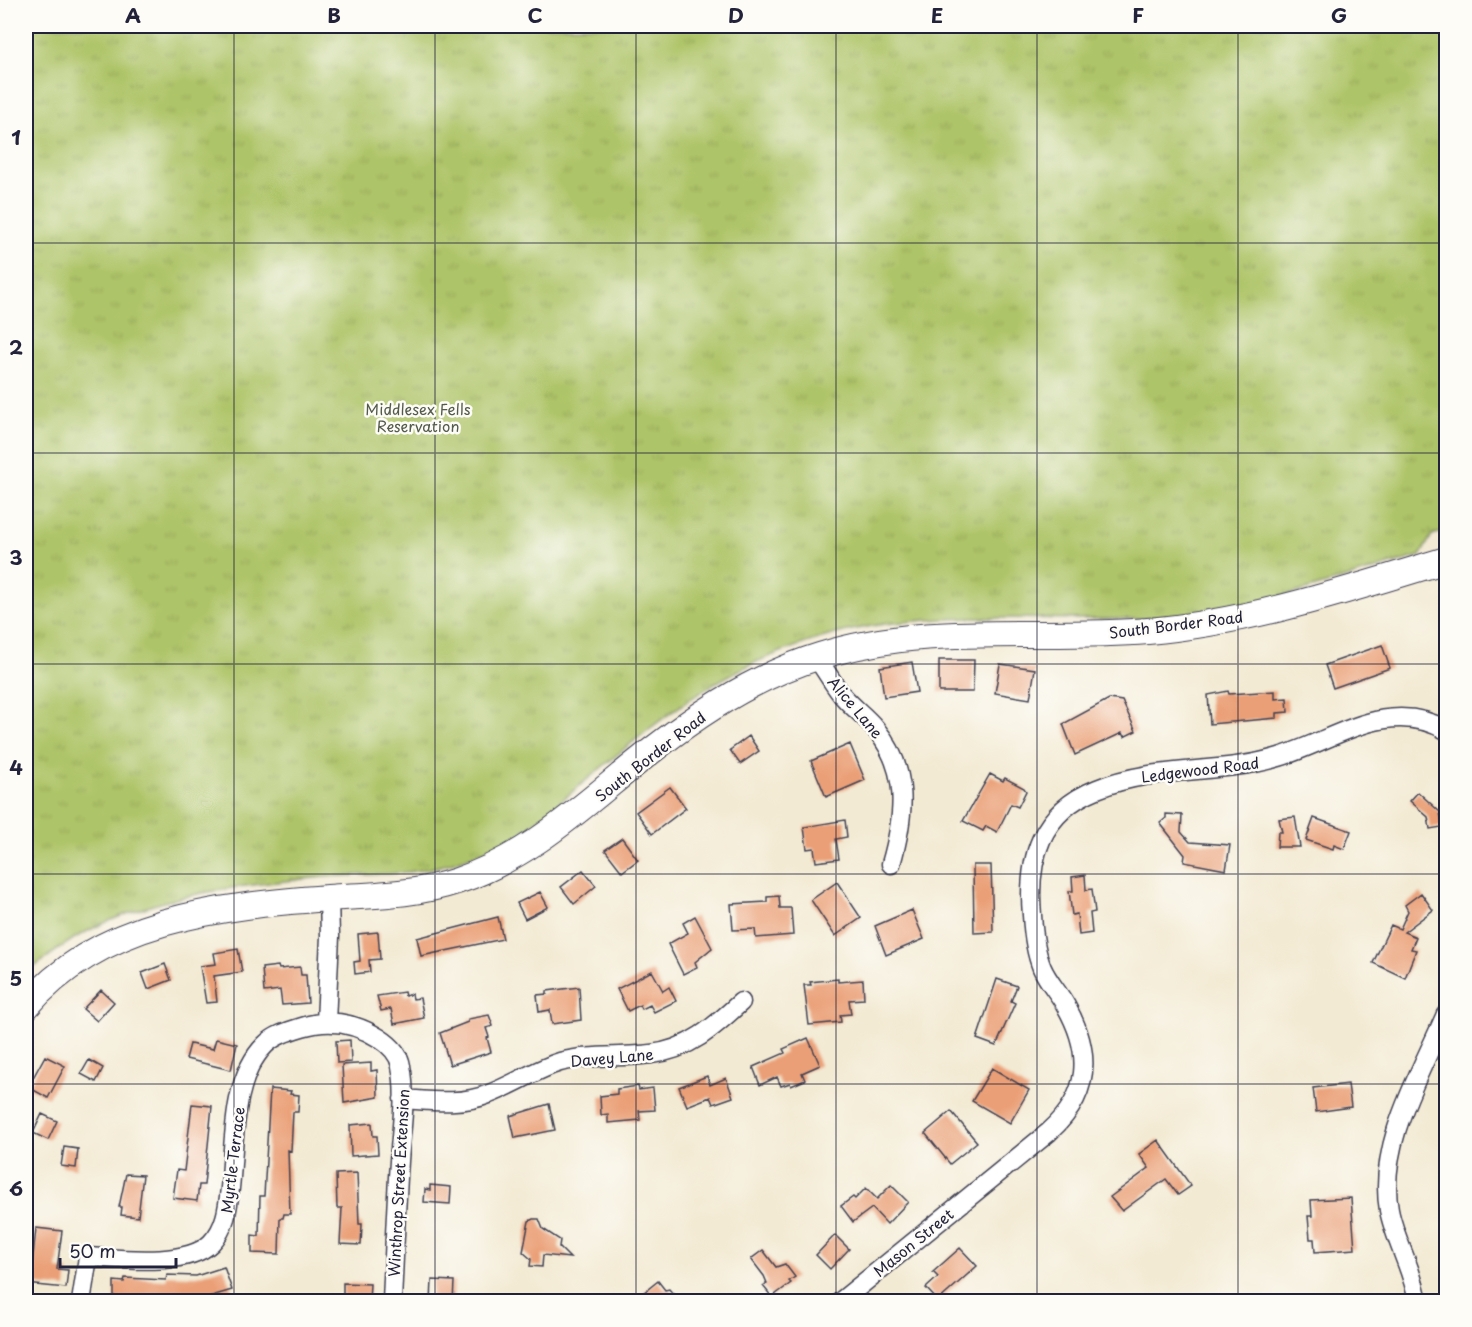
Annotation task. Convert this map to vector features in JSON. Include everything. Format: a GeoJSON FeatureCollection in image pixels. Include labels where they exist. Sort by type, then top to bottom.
{"type":"FeatureCollection","features":[{"type":"Feature","properties":{"kind":"main road","name":"South Border Road"},"geometry":{"type":"LineString","coordinates":[[26,1007],[45,986],[72,964],[102,946],[134,932],[178,918],[236,907],[431,888],[499,865],[549,835],[659,745],[710,710],[768,676],[816,657],[858,645],[906,637],[963,634],[1098,634],[1211,623],[1315,601],[1446,560]]}},
{"type":"Feature","properties":{"kind":"street","name":"Alice Lane"},"geometry":{"type":"LineString","coordinates":[[816,657],[842,694],[882,738],[898,770],[903,791],[902,817],[891,864]]}},
{"type":"Feature","properties":{"kind":"street","name":"Ledgewood Road"},"geometry":{"type":"LineString","coordinates":[[958,1205],[1057,1125],[1076,1101],[1084,1076],[1083,1050],[1076,1027],[1043,970],[1032,922],[1030,873],[1044,832],[1054,817],[1073,802],[1096,789],[1126,780],[1180,770],[1268,761],[1385,717],[1418,718],[1446,730]]}},
{"type":"Feature","properties":{"kind":"street"},"geometry":{"type":"LineString","coordinates":[[326,1022],[330,936],[329,898]]}},
{"type":"Feature","properties":{"kind":"street","name":"Davey Lane"},"geometry":{"type":"LineString","coordinates":[[403,1099],[453,1102],[474,1099],[561,1062],[597,1056],[668,1051],[709,1031],[741,1002]]}},
{"type":"Feature","properties":{"kind":"street"},"geometry":{"type":"LineString","coordinates":[[1418,1302],[1390,1212],[1389,1159],[1397,1129],[1446,1014]]}},
{"type":"Feature","properties":{"kind":"street","name":"Winthrop Street Extension"},"geometry":{"type":"LineString","coordinates":[[326,1022],[346,1023],[359,1027],[392,1048],[401,1064],[403,1099],[392,1302]]}},
{"type":"Feature","properties":{"kind":"street","name":"Myrtle Terrace"},"geometry":{"type":"LineString","coordinates":[[81,1302],[88,1257],[174,1258],[193,1254],[211,1243],[219,1233],[225,1218],[239,1106],[253,1062],[266,1044],[278,1036],[305,1026],[326,1022]]}},
{"type":"Feature","properties":{"kind":"street","name":"Mason Street"},"geometry":{"type":"LineString","coordinates":[[840,1302],[958,1205]]}},
{"type":"Feature","properties":{"kind":"green space","name":"Middlesex Fells Reservation"},"geometry":{"type":"Polygon","coordinates":[[[26,26],[1446,26],[1446,531],[1432,535],[1420,556],[1291,594],[1224,610],[1159,618],[919,620],[870,626],[811,641],[768,657],[701,692],[638,738],[517,836],[480,853],[442,866],[415,871],[262,884],[169,900],[110,920],[82,934],[26,973],[26,26]]]}},
{"type":"Feature","properties":{"kind":"building"},"geometry":{"type":"Polygon","coordinates":[[[1382,645],[1390,668],[1333,688],[1325,665],[1382,645]]]}},
{"type":"Feature","properties":{"kind":"building"},"geometry":{"type":"Polygon","coordinates":[[[939,660],[974,660],[973,692],[939,692],[939,660]]]}},
{"type":"Feature","properties":{"kind":"building"},"geometry":{"type":"Polygon","coordinates":[[[912,662],[917,692],[884,697],[880,667],[912,662]]]}},
{"type":"Feature","properties":{"kind":"building"},"geometry":{"type":"Polygon","coordinates":[[[1000,664],[1035,669],[1030,699],[995,693],[1000,664]]]}},
{"type":"Feature","properties":{"kind":"building"},"geometry":{"type":"Polygon","coordinates":[[[1228,691],[1229,694],[1275,691],[1275,699],[1287,698],[1288,712],[1277,713],[1277,718],[1210,724],[1208,695],[1228,691]]]}},
{"type":"Feature","properties":{"kind":"building"},"geometry":{"type":"Polygon","coordinates":[[[1109,699],[1122,701],[1136,731],[1124,737],[1122,733],[1075,755],[1063,724],[1109,699]]]}},
{"type":"Feature","properties":{"kind":"building"},"geometry":{"type":"Polygon","coordinates":[[[749,736],[759,751],[740,764],[730,750],[749,736]]]}},
{"type":"Feature","properties":{"kind":"building"},"geometry":{"type":"Polygon","coordinates":[[[850,744],[865,780],[826,797],[811,761],[850,744]]]}},
{"type":"Feature","properties":{"kind":"building"},"geometry":{"type":"Polygon","coordinates":[[[990,774],[1003,781],[1005,778],[1026,791],[1018,807],[1011,804],[997,832],[986,826],[983,831],[963,821],[990,774]]]}},
{"type":"Feature","properties":{"kind":"building"},"geometry":{"type":"Polygon","coordinates":[[[670,787],[686,808],[652,834],[636,812],[670,787]]]}},
{"type":"Feature","properties":{"kind":"building"},"geometry":{"type":"Polygon","coordinates":[[[1418,792],[1440,812],[1442,827],[1430,829],[1428,817],[1410,801],[1418,792]]]}},
{"type":"Feature","properties":{"kind":"building"},"geometry":{"type":"Polygon","coordinates":[[[1166,814],[1182,815],[1181,832],[1190,842],[1230,845],[1226,870],[1184,862],[1185,855],[1160,823],[1166,818],[1166,814]]]}},
{"type":"Feature","properties":{"kind":"building"},"geometry":{"type":"Polygon","coordinates":[[[1295,817],[1300,847],[1277,847],[1278,832],[1282,832],[1279,819],[1295,817]]]}},
{"type":"Feature","properties":{"kind":"building"},"geometry":{"type":"Polygon","coordinates":[[[1314,818],[1351,831],[1344,849],[1334,845],[1333,849],[1306,840],[1314,818]]]}},
{"type":"Feature","properties":{"kind":"building"},"geometry":{"type":"Polygon","coordinates":[[[845,820],[847,837],[836,839],[839,859],[816,862],[814,848],[807,849],[804,827],[845,820]]]}},
{"type":"Feature","properties":{"kind":"building"},"geometry":{"type":"Polygon","coordinates":[[[622,838],[638,860],[622,872],[605,850],[622,838]]]}},
{"type":"Feature","properties":{"kind":"building"},"geometry":{"type":"Polygon","coordinates":[[[973,865],[991,865],[993,932],[974,933],[973,865]]]}},
{"type":"Feature","properties":{"kind":"building"},"geometry":{"type":"Polygon","coordinates":[[[583,870],[596,886],[574,904],[561,887],[583,870]]]}},
{"type":"Feature","properties":{"kind":"building"},"geometry":{"type":"Polygon","coordinates":[[[1085,875],[1086,890],[1092,889],[1095,912],[1090,913],[1092,933],[1079,935],[1077,914],[1072,915],[1069,891],[1073,891],[1072,877],[1085,875]]]}},
{"type":"Feature","properties":{"kind":"building"},"geometry":{"type":"Polygon","coordinates":[[[837,882],[861,918],[835,936],[811,900],[837,882]]]}},
{"type":"Feature","properties":{"kind":"building"},"geometry":{"type":"Polygon","coordinates":[[[540,892],[548,907],[525,919],[517,903],[540,892]]]}},
{"type":"Feature","properties":{"kind":"building"},"geometry":{"type":"Polygon","coordinates":[[[1421,893],[1433,910],[1404,932],[1416,937],[1411,949],[1416,950],[1405,978],[1373,963],[1391,925],[1400,929],[1408,911],[1405,905],[1421,893]]]}},
{"type":"Feature","properties":{"kind":"building"},"geometry":{"type":"Polygon","coordinates":[[[779,896],[780,908],[791,908],[793,935],[756,938],[755,929],[733,930],[731,904],[767,902],[767,897],[779,896]]]}},
{"type":"Feature","properties":{"kind":"building"},"geometry":{"type":"Polygon","coordinates":[[[912,910],[924,939],[886,955],[875,926],[912,910]]]}},
{"type":"Feature","properties":{"kind":"building"},"geometry":{"type":"Polygon","coordinates":[[[695,916],[712,948],[695,962],[697,967],[683,974],[668,944],[688,933],[683,923],[695,916]]]}},
{"type":"Feature","properties":{"kind":"building"},"geometry":{"type":"Polygon","coordinates":[[[498,917],[503,939],[421,956],[417,938],[498,917]]]}},
{"type":"Feature","properties":{"kind":"building"},"geometry":{"type":"Polygon","coordinates":[[[378,932],[380,959],[369,960],[370,972],[355,974],[354,962],[360,961],[358,934],[378,932]]]}},
{"type":"Feature","properties":{"kind":"building"},"geometry":{"type":"Polygon","coordinates":[[[238,949],[242,972],[214,976],[217,1002],[206,1003],[200,966],[216,964],[214,953],[238,949]]]}},
{"type":"Feature","properties":{"kind":"building"},"geometry":{"type":"Polygon","coordinates":[[[165,964],[171,980],[148,989],[142,973],[165,964]]]}},
{"type":"Feature","properties":{"kind":"building"},"geometry":{"type":"Polygon","coordinates":[[[278,966],[279,969],[300,967],[301,975],[306,975],[308,1003],[282,1005],[280,990],[264,992],[262,968],[278,966]]]}},
{"type":"Feature","properties":{"kind":"building"},"geometry":{"type":"Polygon","coordinates":[[[652,971],[663,991],[669,987],[676,1001],[654,1012],[650,1005],[642,1009],[640,1005],[628,1011],[617,989],[652,971]]]}},
{"type":"Feature","properties":{"kind":"building"},"geometry":{"type":"Polygon","coordinates":[[[838,979],[838,982],[863,980],[864,999],[849,1000],[851,1014],[840,1015],[841,1022],[809,1025],[804,985],[811,985],[810,982],[838,979]]]}},
{"type":"Feature","properties":{"kind":"building"},"geometry":{"type":"Polygon","coordinates":[[[997,979],[1017,986],[1011,1001],[1015,1003],[996,1046],[977,1039],[997,979]]]}},
{"type":"Feature","properties":{"kind":"building"},"geometry":{"type":"Polygon","coordinates":[[[579,987],[581,1020],[552,1024],[550,1010],[539,1012],[537,995],[547,994],[547,991],[579,987]]]}},
{"type":"Feature","properties":{"kind":"building"},"geometry":{"type":"Polygon","coordinates":[[[101,990],[114,1002],[97,1021],[83,1009],[101,990]]]}},
{"type":"Feature","properties":{"kind":"building"},"geometry":{"type":"Polygon","coordinates":[[[404,992],[405,996],[412,994],[413,999],[420,998],[424,1018],[394,1024],[391,1009],[381,1011],[377,996],[404,992]]]}},
{"type":"Feature","properties":{"kind":"building"},"geometry":{"type":"Polygon","coordinates":[[[489,1015],[493,1026],[486,1028],[491,1052],[450,1065],[440,1033],[468,1022],[468,1019],[489,1015]]]}},
{"type":"Feature","properties":{"kind":"building"},"geometry":{"type":"Polygon","coordinates":[[[808,1038],[820,1065],[802,1073],[805,1080],[791,1086],[790,1083],[781,1086],[777,1077],[760,1085],[753,1067],[785,1053],[783,1049],[808,1038]]]}},
{"type":"Feature","properties":{"kind":"building"},"geometry":{"type":"Polygon","coordinates":[[[216,1039],[237,1044],[231,1070],[186,1059],[190,1044],[213,1049],[216,1039]]]}},
{"type":"Feature","properties":{"kind":"building"},"geometry":{"type":"Polygon","coordinates":[[[350,1040],[351,1062],[337,1063],[336,1041],[350,1040]]]}},
{"type":"Feature","properties":{"kind":"building"},"geometry":{"type":"Polygon","coordinates":[[[45,1056],[65,1066],[48,1098],[28,1087],[45,1056]]]}},
{"type":"Feature","properties":{"kind":"building"},"geometry":{"type":"Polygon","coordinates":[[[89,1060],[103,1068],[96,1082],[81,1074],[89,1060]]]}},
{"type":"Feature","properties":{"kind":"building"},"geometry":{"type":"Polygon","coordinates":[[[371,1063],[371,1071],[377,1070],[378,1097],[344,1103],[342,1065],[371,1063]]]}},
{"type":"Feature","properties":{"kind":"building"},"geometry":{"type":"Polygon","coordinates":[[[992,1068],[1029,1090],[1010,1123],[972,1101],[992,1068]]]}},
{"type":"Feature","properties":{"kind":"building"},"geometry":{"type":"Polygon","coordinates":[[[707,1076],[710,1085],[726,1078],[733,1097],[713,1104],[710,1097],[687,1106],[679,1087],[707,1076]]]}},
{"type":"Feature","properties":{"kind":"building"},"geometry":{"type":"Polygon","coordinates":[[[1348,1084],[1351,1107],[1316,1112],[1313,1088],[1348,1084]]]}},
{"type":"Feature","properties":{"kind":"building"},"geometry":{"type":"Polygon","coordinates":[[[638,1086],[639,1090],[653,1088],[655,1110],[639,1111],[640,1120],[608,1123],[608,1114],[601,1115],[600,1096],[617,1094],[617,1089],[638,1086]]]}},
{"type":"Feature","properties":{"kind":"building"},"geometry":{"type":"Polygon","coordinates":[[[270,1089],[291,1091],[290,1094],[299,1095],[298,1112],[293,1112],[291,1151],[288,1150],[290,1214],[284,1214],[283,1218],[280,1218],[279,1254],[252,1253],[252,1235],[259,1236],[260,1196],[264,1196],[270,1089]]]}},
{"type":"Feature","properties":{"kind":"building"},"geometry":{"type":"Polygon","coordinates":[[[192,1104],[212,1106],[204,1185],[199,1185],[197,1201],[173,1198],[177,1170],[184,1171],[192,1104]]]}},
{"type":"Feature","properties":{"kind":"building"},"geometry":{"type":"Polygon","coordinates":[[[549,1104],[555,1130],[515,1138],[510,1116],[549,1104]]]}},
{"type":"Feature","properties":{"kind":"building"},"geometry":{"type":"Polygon","coordinates":[[[951,1111],[977,1142],[950,1164],[925,1133],[951,1111]]]}},
{"type":"Feature","properties":{"kind":"building"},"geometry":{"type":"Polygon","coordinates":[[[42,1114],[57,1121],[48,1140],[33,1133],[42,1114]]]}},
{"type":"Feature","properties":{"kind":"building"},"geometry":{"type":"Polygon","coordinates":[[[372,1123],[373,1136],[377,1136],[378,1154],[351,1156],[350,1125],[372,1123]]]}},
{"type":"Feature","properties":{"kind":"building"},"geometry":{"type":"Polygon","coordinates":[[[1158,1140],[1191,1186],[1178,1195],[1166,1179],[1122,1211],[1110,1197],[1149,1168],[1139,1154],[1158,1140]]]}},
{"type":"Feature","properties":{"kind":"building"},"geometry":{"type":"Polygon","coordinates":[[[64,1147],[78,1149],[76,1168],[61,1166],[64,1147]]]}},
{"type":"Feature","properties":{"kind":"building"},"geometry":{"type":"Polygon","coordinates":[[[357,1173],[359,1224],[362,1224],[361,1245],[340,1244],[342,1208],[337,1208],[336,1174],[357,1173]]]}},
{"type":"Feature","properties":{"kind":"building"},"geometry":{"type":"Polygon","coordinates":[[[126,1174],[143,1175],[138,1217],[121,1215],[122,1207],[119,1207],[126,1174]]]}},
{"type":"Feature","properties":{"kind":"building"},"geometry":{"type":"Polygon","coordinates":[[[430,1185],[451,1187],[450,1204],[424,1202],[425,1189],[430,1190],[430,1185]]]}},
{"type":"Feature","properties":{"kind":"building"},"geometry":{"type":"Polygon","coordinates":[[[891,1185],[908,1202],[887,1224],[872,1208],[853,1222],[841,1206],[853,1197],[855,1199],[866,1188],[877,1199],[891,1185]]]}},
{"type":"Feature","properties":{"kind":"building"},"geometry":{"type":"Polygon","coordinates":[[[1351,1198],[1355,1249],[1315,1252],[1314,1239],[1310,1239],[1308,1216],[1312,1216],[1311,1200],[1351,1198]]]}},
{"type":"Feature","properties":{"kind":"building"},"geometry":{"type":"Polygon","coordinates":[[[539,1219],[543,1229],[560,1240],[559,1247],[570,1258],[543,1255],[542,1267],[530,1266],[531,1259],[523,1252],[529,1221],[539,1219]]]}},
{"type":"Feature","properties":{"kind":"building"},"geometry":{"type":"Polygon","coordinates":[[[36,1228],[62,1231],[57,1269],[68,1270],[66,1288],[26,1284],[27,1266],[32,1266],[36,1228]]]}},
{"type":"Feature","properties":{"kind":"building"},"geometry":{"type":"Polygon","coordinates":[[[835,1235],[849,1249],[830,1269],[816,1255],[835,1235]]]}},
{"type":"Feature","properties":{"kind":"building"},"geometry":{"type":"Polygon","coordinates":[[[960,1248],[977,1266],[938,1301],[926,1288],[938,1277],[933,1272],[960,1248]]]}},
{"type":"Feature","properties":{"kind":"building"},"geometry":{"type":"Polygon","coordinates":[[[763,1250],[776,1267],[785,1264],[795,1277],[789,1281],[791,1283],[772,1297],[763,1286],[767,1283],[764,1276],[751,1259],[763,1250]]]}},
{"type":"Feature","properties":{"kind":"building"},"geometry":{"type":"Polygon","coordinates":[[[224,1267],[232,1290],[205,1298],[146,1295],[146,1302],[114,1300],[114,1281],[124,1282],[125,1278],[166,1280],[167,1275],[196,1276],[224,1267]]]}},
{"type":"Feature","properties":{"kind":"building"},"geometry":{"type":"Polygon","coordinates":[[[432,1280],[454,1281],[453,1302],[431,1302],[432,1280]]]}},
{"type":"Feature","properties":{"kind":"building"},"geometry":{"type":"Polygon","coordinates":[[[658,1281],[665,1290],[669,1289],[680,1302],[636,1302],[635,1295],[643,1293],[658,1281]]]}},
{"type":"Feature","properties":{"kind":"building"},"geometry":{"type":"Polygon","coordinates":[[[343,1283],[370,1284],[369,1302],[350,1302],[350,1297],[343,1297],[343,1283]]]}}]}
